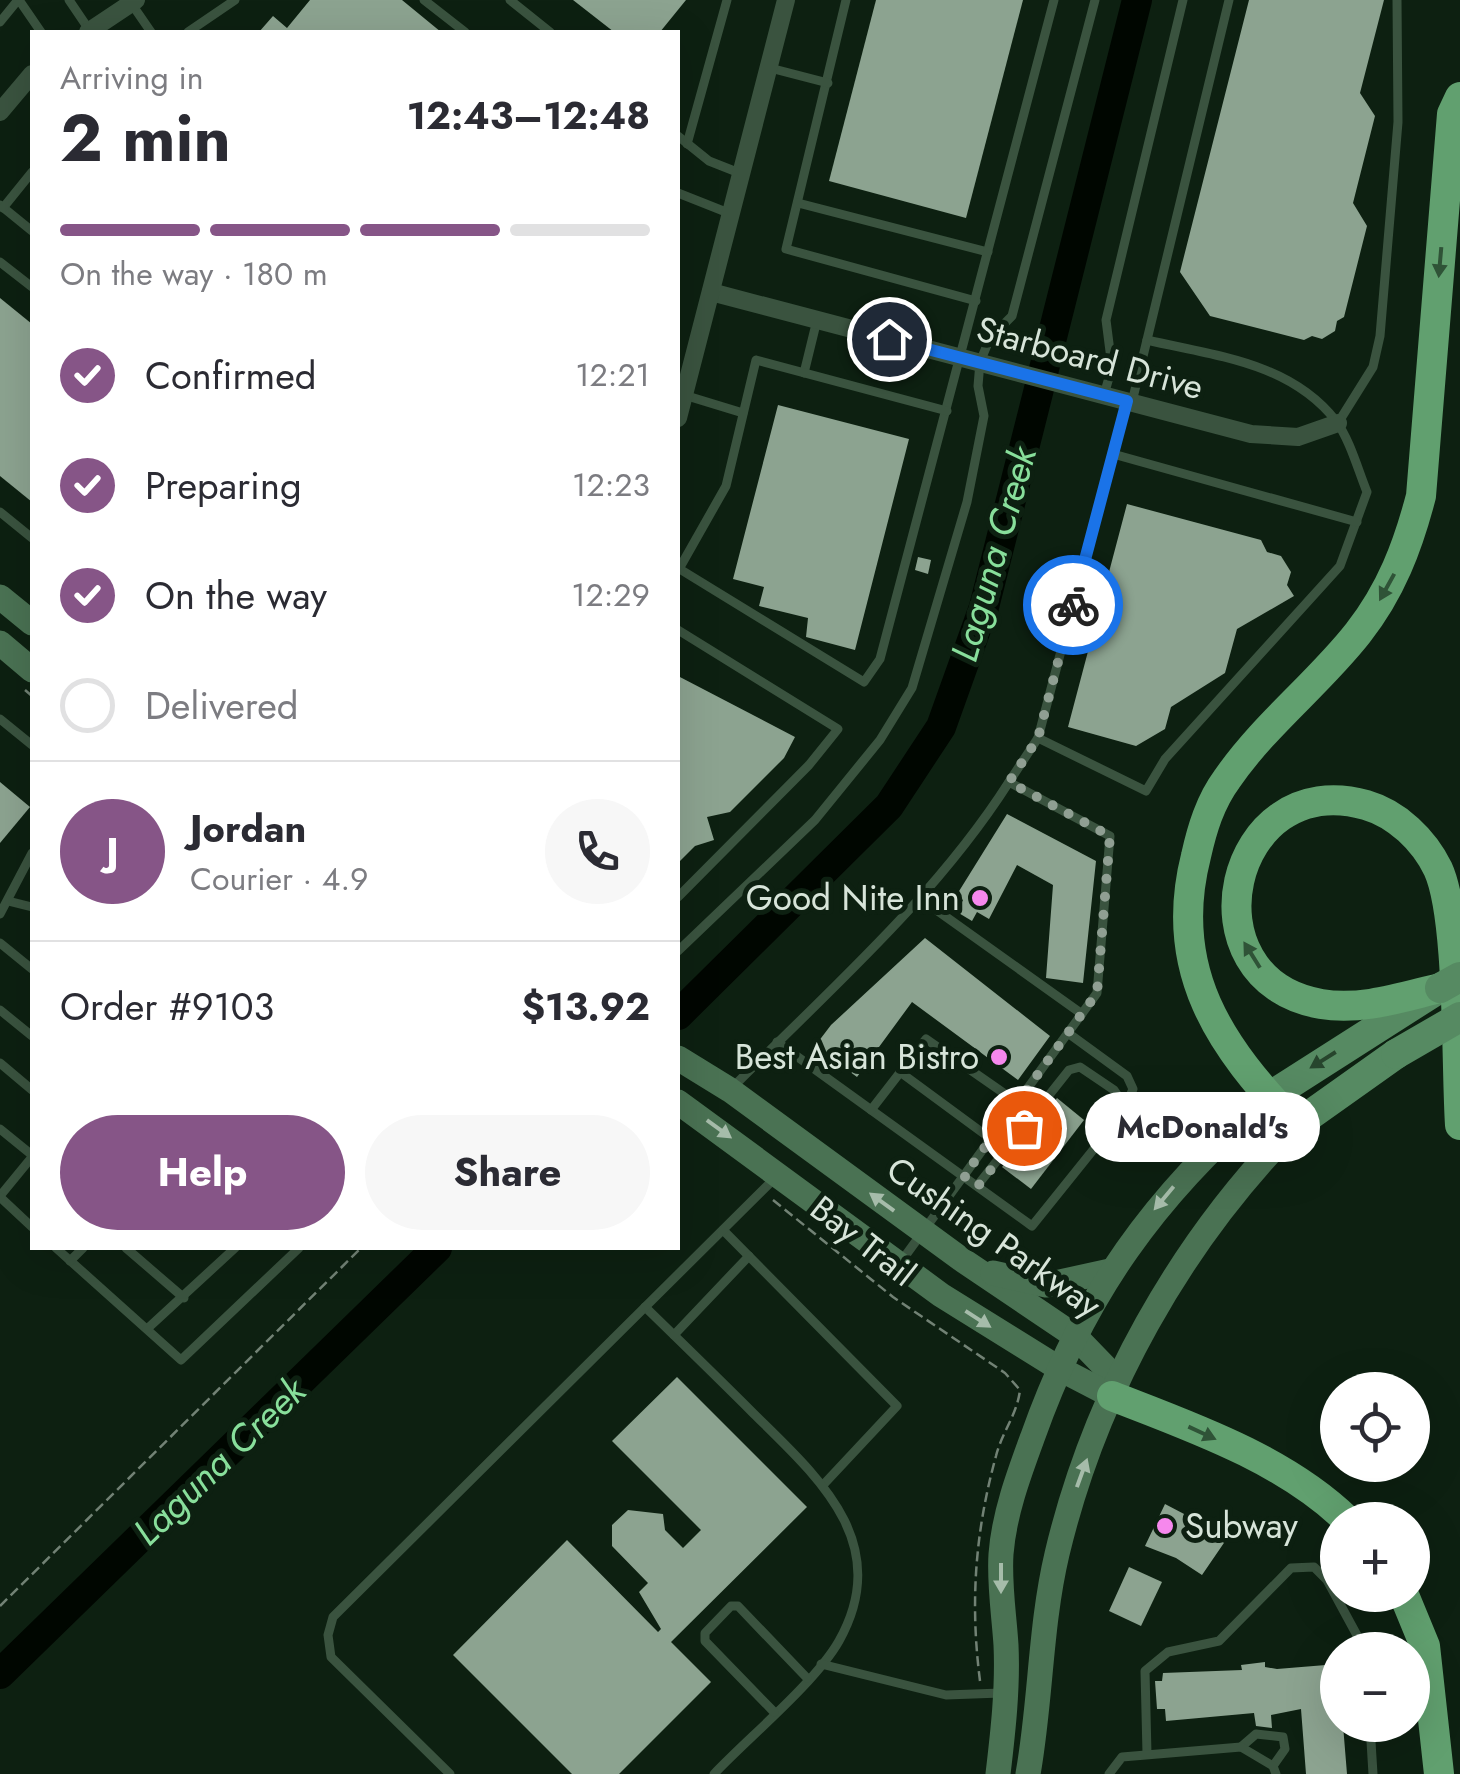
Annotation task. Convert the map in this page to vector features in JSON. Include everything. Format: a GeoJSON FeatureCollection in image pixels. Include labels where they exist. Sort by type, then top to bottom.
{"type":"FeatureCollection","features":[{"type":"Feature","properties":{"kind":"highway"},"geometry":{"type":"LineString","coordinates":[[1296,1125],[1269,1097],[1216,1027],[1199,989],[1188,939],[1187,889],[1206,818],[1224,782],[1358,632],[1389,586],[1408,546],[1420,496],[1452,114],[1460,97]]}},
{"type":"Feature","properties":{"kind":"highway"},"geometry":{"type":"LineString","coordinates":[[1450,982],[1379,1014],[1290,994],[1251,958],[1240,933],[1234,907],[1236,883],[1247,856],[1278,819],[1303,805],[1330,800],[1372,807],[1418,838],[1438,870],[1449,908],[1460,1125]]}},
{"type":"Feature","properties":{"kind":"highway"},"geometry":{"type":"LineString","coordinates":[[1112,1396],[1260,1460],[1298,1481],[1324,1502]]}},
{"type":"Feature","properties":{"kind":"highway"},"geometry":{"type":"LineString","coordinates":[[1411,1612],[1425,1646],[1438,1774]]}},
{"type":"Feature","properties":{"kind":"main road"},"geometry":{"type":"LineString","coordinates":[[0,596],[30,621]]}},
{"type":"Feature","properties":{"kind":"main road"},"geometry":{"type":"LineString","coordinates":[[0,643],[30,668]]}},
{"type":"Feature","properties":{"kind":"main road"},"geometry":{"type":"LineString","coordinates":[[1003,1766],[1006,1648],[1001,1590],[1007,1519],[1075,1336],[1110,1271],[1171,1189],[1269,1097],[1379,1014]]}},
{"type":"Feature","properties":{"kind":"main road"},"geometry":{"type":"LineString","coordinates":[[1028,1774],[1057,1555],[1112,1396],[1166,1289],[1240,1184],[1296,1125],[1396,1054],[1460,1017]]}},
{"type":"Feature","properties":{"kind":"main road","name":"Cushing Parkway"},"geometry":{"type":"LineString","coordinates":[[681,1060],[730,1090],[961,1259],[1075,1336],[1105,1367],[1112,1396]]}},
{"type":"Feature","properties":{"kind":"main road","name":"Cushing Parkway"},"geometry":{"type":"LineString","coordinates":[[680,1104],[771,1182],[1060,1369],[1112,1396]]}},
{"type":"Feature","properties":{"kind":"main road"},"geometry":{"type":"LineString","coordinates":[[961,1259],[1026,1284],[1063,1283],[1110,1271]]}},
{"type":"Feature","properties":{"kind":"main road"},"geometry":{"type":"LineString","coordinates":[[1006,1648],[1017,1672],[1018,1700],[1038,1720]]}},
{"type":"Feature","properties":{"kind":"street"},"geometry":{"type":"LineString","coordinates":[[680,411],[786,0]]}},
{"type":"Feature","properties":{"kind":"street"},"geometry":{"type":"LineString","coordinates":[[92,30],[133,2]]}},
{"type":"Feature","properties":{"kind":"street"},"geometry":{"type":"LineString","coordinates":[[0,112],[30,76]]}},
{"type":"Feature","properties":{"kind":"street","name":"Starboard Drive"},"geometry":{"type":"LineString","coordinates":[[711,292],[1274,437],[1310,434],[1338,423]]}},
{"type":"Feature","properties":{"kind":"lane"},"geometry":{"type":"LineString","coordinates":[[0,22],[19,0],[39,30]]}},
{"type":"Feature","properties":{"kind":"lane"},"geometry":{"type":"LineString","coordinates":[[69,0],[88,30]]}},
{"type":"Feature","properties":{"kind":"lane"},"geometry":{"type":"LineString","coordinates":[[191,30],[235,0]]}},
{"type":"Feature","properties":{"kind":"lane"},"geometry":{"type":"LineString","coordinates":[[424,0],[462,30]]}},
{"type":"Feature","properties":{"kind":"lane"},"geometry":{"type":"LineString","coordinates":[[510,0],[548,30]]}},
{"type":"Feature","properties":{"kind":"lane"},"geometry":{"type":"LineString","coordinates":[[687,144],[728,0]]}},
{"type":"Feature","properties":{"kind":"lane"},"geometry":{"type":"LineString","coordinates":[[846,0],[786,249],[976,300]]}},
{"type":"Feature","properties":{"kind":"lane"},"geometry":{"type":"LineString","coordinates":[[680,570],[864,682],[880,659],[1054,0]]}},
{"type":"Feature","properties":{"kind":"lane"},"geometry":{"type":"LineString","coordinates":[[680,949],[815,820],[880,740],[912,688],[967,502],[984,416],[978,386],[990,338],[1012,316],[1095,0]]}},
{"type":"Feature","properties":{"kind":"lane"},"geometry":{"type":"LineString","coordinates":[[1101,394],[1112,367],[1106,320],[1183,0]]}},
{"type":"Feature","properties":{"kind":"lane"},"geometry":{"type":"LineString","coordinates":[[730,1090],[920,899],[970,842],[1038,738],[1147,340],[1229,0]]}},
{"type":"Feature","properties":{"kind":"lane"},"geometry":{"type":"LineString","coordinates":[[1338,423],[1374,367],[1380,336],[1398,122],[1397,0]]}},
{"type":"Feature","properties":{"kind":"lane"},"geometry":{"type":"LineString","coordinates":[[133,2],[149,30]]}},
{"type":"Feature","properties":{"kind":"lane"},"geometry":{"type":"LineString","coordinates":[[770,68],[828,83]]}},
{"type":"Feature","properties":{"kind":"lane"},"geometry":{"type":"LineString","coordinates":[[680,138],[709,161],[742,174]]}},
{"type":"Feature","properties":{"kind":"lane"},"geometry":{"type":"LineString","coordinates":[[30,174],[2,207],[30,229]]}},
{"type":"Feature","properties":{"kind":"lane"},"geometry":{"type":"LineString","coordinates":[[680,193],[731,214]]}},
{"type":"Feature","properties":{"kind":"lane"},"geometry":{"type":"LineString","coordinates":[[798,203],[988,252]]}},
{"type":"Feature","properties":{"kind":"lane"},"geometry":{"type":"LineString","coordinates":[[0,262],[30,286]]}},
{"type":"Feature","properties":{"kind":"lane"},"geometry":{"type":"LineString","coordinates":[[804,373],[816,320]]}},
{"type":"Feature","properties":{"kind":"lane"},"geometry":{"type":"LineString","coordinates":[[1038,738],[1146,791],[1165,758],[1340,566],[1367,492],[1338,423],[1301,386],[1269,369],[1147,340]]}},
{"type":"Feature","properties":{"kind":"lane"},"geometry":{"type":"LineString","coordinates":[[680,566],[726,486],[756,360],[947,412]]}},
{"type":"Feature","properties":{"kind":"lane"},"geometry":{"type":"LineString","coordinates":[[684,396],[743,414]]}},
{"type":"Feature","properties":{"kind":"lane"},"geometry":{"type":"LineString","coordinates":[[1113,454],[1357,522]]}},
{"type":"Feature","properties":{"kind":"lane"},"geometry":{"type":"LineString","coordinates":[[0,512],[30,536]]}},
{"type":"Feature","properties":{"kind":"lane"},"geometry":{"type":"LineString","coordinates":[[680,631],[838,728],[809,764],[680,895]]}},
{"type":"Feature","properties":{"kind":"lane"},"geometry":{"type":"LineString","coordinates":[[0,718],[30,743]]}},
{"type":"Feature","properties":{"kind":"lane"},"geometry":{"type":"LineString","coordinates":[[898,1266],[1097,993],[1110,836],[1009,782]]}},
{"type":"Feature","properties":{"kind":"lane"},"geometry":{"type":"LineString","coordinates":[[0,914],[30,857]]}},
{"type":"Feature","properties":{"kind":"lane"},"geometry":{"type":"LineString","coordinates":[[920,899],[1082,1014]]}},
{"type":"Feature","properties":{"kind":"lane"},"geometry":{"type":"LineString","coordinates":[[8,901],[30,906]]}},
{"type":"Feature","properties":{"kind":"lane"},"geometry":{"type":"LineString","coordinates":[[0,943],[30,967]]}},
{"type":"Feature","properties":{"kind":"lane"},"geometry":{"type":"LineString","coordinates":[[0,1010],[30,1034]]}},
{"type":"Feature","properties":{"kind":"lane"},"geometry":{"type":"LineString","coordinates":[[777,1042],[1032,1226],[1038,1224],[1126,1106],[1133,1089],[1127,1076],[1068,1033]]}},
{"type":"Feature","properties":{"kind":"lane"},"geometry":{"type":"LineString","coordinates":[[871,1110],[926,1038],[1018,1102]]}},
{"type":"Feature","properties":{"kind":"lane"},"geometry":{"type":"LineString","coordinates":[[0,1063],[30,1088]]}},
{"type":"Feature","properties":{"kind":"lane"},"geometry":{"type":"LineString","coordinates":[[978,1186],[1070,1070],[1080,1067],[1114,1090],[1126,1106]]}},
{"type":"Feature","properties":{"kind":"lane"},"geometry":{"type":"LineString","coordinates":[[900,1072],[991,1139]]}},
{"type":"Feature","properties":{"kind":"lane"},"geometry":{"type":"LineString","coordinates":[[0,1129],[30,1159]]}},
{"type":"Feature","properties":{"kind":"lane"},"geometry":{"type":"LineString","coordinates":[[30,1161],[0,1196],[30,1224]]}},
{"type":"Feature","properties":{"kind":"lane"},"geometry":{"type":"LineString","coordinates":[[450,1774],[330,1657],[328,1635],[333,1617],[771,1182]]}},
{"type":"Feature","properties":{"kind":"lane"},"geometry":{"type":"LineString","coordinates":[[723,1230],[897,1406],[824,1484]]}},
{"type":"Feature","properties":{"kind":"lane"},"geometry":{"type":"LineString","coordinates":[[58,1250],[181,1360],[296,1250]]}},
{"type":"Feature","properties":{"kind":"lane"},"geometry":{"type":"LineString","coordinates":[[70,1260],[81,1250]]}},
{"type":"Feature","properties":{"kind":"lane"},"geometry":{"type":"LineString","coordinates":[[128,1250],[184,1298]]}},
{"type":"Feature","properties":{"kind":"lane"},"geometry":{"type":"LineString","coordinates":[[147,1330],[234,1250]]}},
{"type":"Feature","properties":{"kind":"lane"},"geometry":{"type":"LineString","coordinates":[[674,1335],[749,1256]]}},
{"type":"Feature","properties":{"kind":"lane"},"geometry":{"type":"LineString","coordinates":[[645,1307],[824,1484],[850,1532],[856,1589],[838,1643],[714,1774]]}},
{"type":"Feature","properties":{"kind":"lane"},"geometry":{"type":"LineString","coordinates":[[1146,1754],[1145,1671],[1168,1652],[1219,1641],[1291,1568],[1314,1567],[1328,1580],[1355,1632]]}},
{"type":"Feature","properties":{"kind":"lane"},"geometry":{"type":"LineString","coordinates":[[774,1712],[705,1641],[705,1633],[731,1606],[738,1606],[807,1678]]}},
{"type":"Feature","properties":{"kind":"lane"},"geometry":{"type":"LineString","coordinates":[[821,1664],[895,1686],[946,1695],[1004,1693]]}},
{"type":"Feature","properties":{"kind":"lane"},"geometry":{"type":"LineString","coordinates":[[1109,1774],[1122,1757],[1240,1746],[1256,1734],[1283,1737],[1285,1748],[1275,1770],[1240,1746]]}},
{"type":"Feature","properties":{"kind":"lane"},"geometry":{"type":"LineString","coordinates":[[1371,1742],[1373,1774]]}},
{"type":"Feature","properties":{"kind":"path","name":"Bay Trail"},"geometry":{"type":"LineString","coordinates":[[771,1182],[801,1227],[893,1297],[1005,1373],[1020,1390]]}},
{"type":"Feature","properties":{"kind":"path"},"geometry":{"type":"LineString","coordinates":[[0,1606],[359,1250]]}},
{"type":"Feature","properties":{"kind":"building"},"geometry":{"type":"Polygon","coordinates":[[[310,0],[402,0],[439,30],[261,30],[273,16],[287,28],[310,0]]]}},
{"type":"Feature","properties":{"kind":"building"},"geometry":{"type":"Polygon","coordinates":[[[573,0],[686,0],[662,30],[611,30],[573,0]]]}},
{"type":"Feature","properties":{"kind":"building"},"geometry":{"type":"Polygon","coordinates":[[[876,0],[1023,0],[966,218],[829,181],[876,0]]]}},
{"type":"Feature","properties":{"kind":"building"},"geometry":{"type":"Polygon","coordinates":[[[1249,0],[1384,0],[1360,93],[1375,116],[1353,203],[1367,226],[1344,317],[1337,321],[1335,331],[1322,339],[1312,336],[1304,340],[1210,316],[1180,272],[1249,0]]]}},
{"type":"Feature","properties":{"kind":"building"},"geometry":{"type":"Polygon","coordinates":[[[0,298],[30,322],[30,500],[0,476],[0,298]]]}},
{"type":"Feature","properties":{"kind":"building"},"geometry":{"type":"Polygon","coordinates":[[[778,405],[909,439],[855,650],[806,637],[808,618],[759,606],[764,587],[733,579],[778,405]]]}},
{"type":"Feature","properties":{"kind":"building"},"geometry":{"type":"Polygon","coordinates":[[[1127,504],[1261,540],[1267,552],[1281,556],[1291,572],[1287,585],[1294,596],[1237,629],[1225,673],[1171,707],[1165,729],[1136,746],[1068,727],[1127,504]]]}},
{"type":"Feature","properties":{"kind":"building"},"geometry":{"type":"Polygon","coordinates":[[[918,557],[931,560],[928,574],[915,570],[918,557]]]}},
{"type":"Feature","properties":{"kind":"building"},"geometry":{"type":"Polygon","coordinates":[[[680,677],[795,737],[784,758],[730,812],[707,817],[714,840],[695,846],[680,861],[680,677]]]}},
{"type":"Feature","properties":{"kind":"building"},"geometry":{"type":"Polygon","coordinates":[[[0,782],[30,807],[0,843],[0,782]]]}},
{"type":"Feature","properties":{"kind":"building","name":"Good Nite Inn"},"geometry":{"type":"Polygon","coordinates":[[[1007,814],[1096,861],[1083,983],[1046,978],[1053,885],[1017,865],[989,919],[977,912],[972,921],[957,912],[963,900],[956,896],[1007,814]]]}},
{"type":"Feature","properties":{"kind":"building"},"geometry":{"type":"Polygon","coordinates":[[[925,938],[1050,1036],[1018,1080],[912,1002],[857,1077],[815,1046],[831,1025],[925,938]]]}},
{"type":"Feature","properties":{"kind":"building"},"geometry":{"type":"Polygon","coordinates":[[[1057,1098],[1084,1120],[1031,1189],[1002,1167],[1057,1098]]]}},
{"type":"Feature","properties":{"kind":"building"},"geometry":{"type":"Polygon","coordinates":[[[677,1377],[807,1507],[671,1642],[711,1682],[619,1774],[572,1774],[453,1655],[567,1540],[658,1632],[661,1629],[639,1592],[648,1583],[612,1546],[612,1525],[628,1510],[663,1514],[665,1530],[683,1548],[701,1530],[612,1441],[677,1377]]]}},
{"type":"Feature","properties":{"kind":"building"},"geometry":{"type":"Polygon","coordinates":[[[1165,1504],[1228,1537],[1202,1575],[1176,1558],[1145,1546],[1165,1504]]]}},
{"type":"Feature","properties":{"kind":"building"},"geometry":{"type":"Polygon","coordinates":[[[1129,1567],[1162,1582],[1141,1626],[1109,1611],[1129,1567]]]}},
{"type":"Feature","properties":{"kind":"building"},"geometry":{"type":"Polygon","coordinates":[[[1265,1662],[1265,1667],[1277,1669],[1320,1665],[1320,1742],[1344,1742],[1347,1774],[1306,1774],[1301,1709],[1271,1715],[1272,1728],[1256,1726],[1254,1713],[1166,1721],[1165,1709],[1157,1709],[1155,1681],[1162,1681],[1163,1673],[1242,1670],[1241,1665],[1265,1662]]]}},
{"type":"Feature","properties":{"kind":"waterway","name":"Laguna Creek"},"geometry":{"type":"LineString","coordinates":[[680,1013],[889,806],[941,727],[984,607],[1137,0]]}},
{"type":"Feature","properties":{"kind":"waterway","name":"Laguna Creek"},"geometry":{"type":"LineString","coordinates":[[0,1674],[435,1250]]}},
{"type":"Feature","properties":{"kind":"way so far"},"geometry":{"type":"LineString","coordinates":[[1024,1128],[978,1186],[964,1176],[1097,993],[1110,836],[1009,782],[1038,738],[1073,605]]}},
{"type":"Feature","properties":{"kind":"place","name":"Good Nite Inn"},"geometry":{"type":"Point","coordinates":[980,898]}},
{"type":"Feature","properties":{"kind":"place","name":"Best Asian Bistro"},"geometry":{"type":"Point","coordinates":[999,1057]}},
{"type":"Feature","properties":{"kind":"place","name":"McDonald's"},"geometry":{"type":"Point","coordinates":[1024,1128]}},
{"type":"Feature","properties":{"kind":"place","name":"Subway"},"geometry":{"type":"Point","coordinates":[1165,1526]}},
{"type":"Feature","properties":{"kind":"route"},"geometry":{"type":"LineString","coordinates":[[889,339],[1127,401],[1073,605]]}}]}
